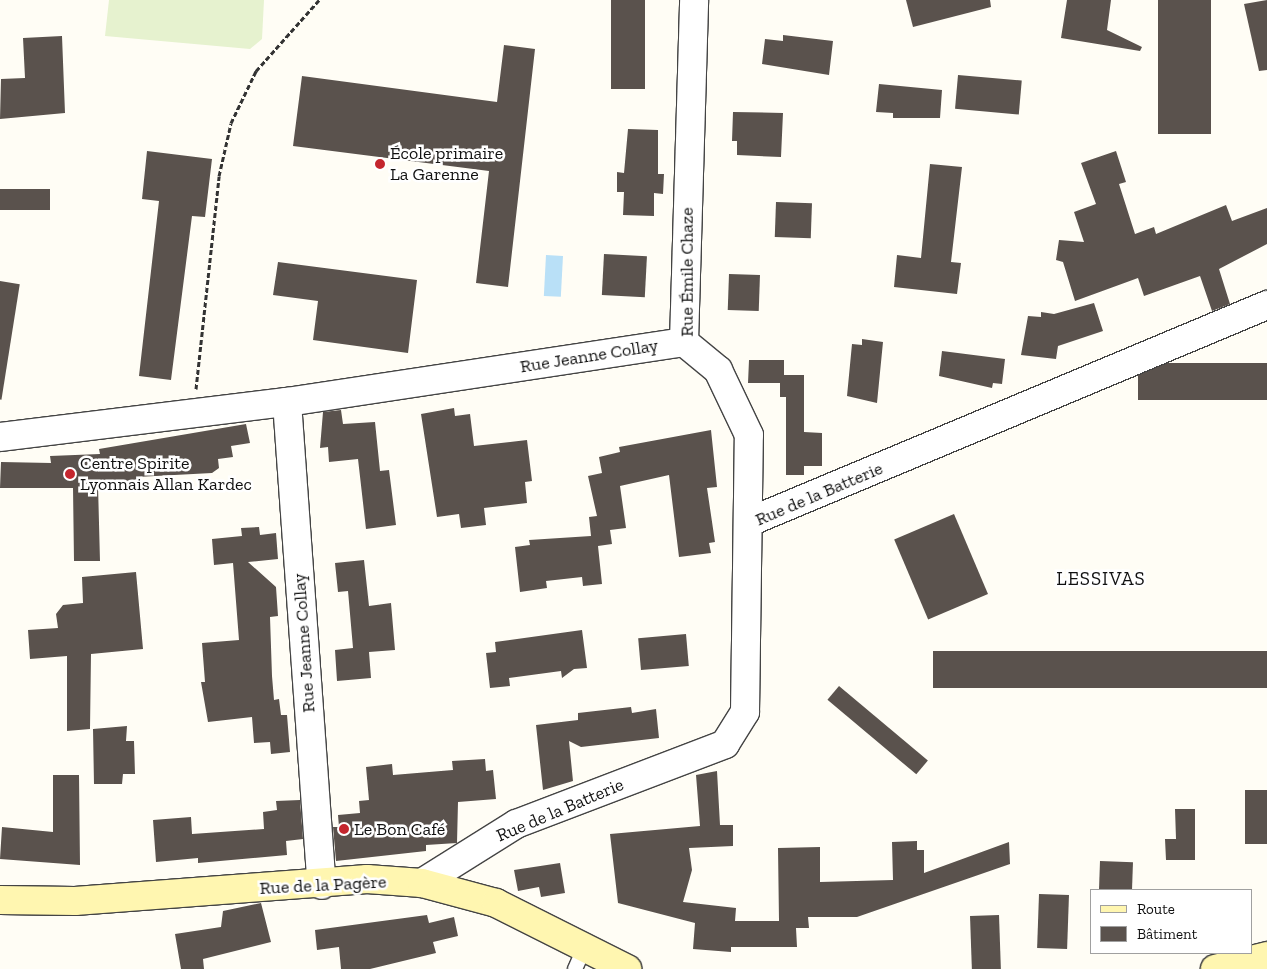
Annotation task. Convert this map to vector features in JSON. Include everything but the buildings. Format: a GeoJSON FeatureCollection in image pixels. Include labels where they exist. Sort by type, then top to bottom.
{"type":"FeatureCollection","features":[{"type":"Feature","properties":{"kind":"street","name":"Rue Émile Chaze"},"geometry":{"type":"LineString","coordinates":[[694,0],[684,342],[718,370],[749,435],[749,522]]}},
{"type":"Feature","properties":{"kind":"street","name":"Rue de la Batterie"},"geometry":{"type":"LineString","coordinates":[[422,883],[516,824],[725,744],[745,712],[749,522],[1266,305]]}},
{"type":"Feature","properties":{"kind":"street","name":"Rue Jeanne Collay"},"geometry":{"type":"LineString","coordinates":[[0,437],[286,402],[684,342]]}},
{"type":"Feature","properties":{"kind":"street","name":"Rue Jeanne Collay"},"geometry":{"type":"LineString","coordinates":[[286,402],[322,885]]}},
{"type":"Feature","properties":{"kind":"street","name":"Rue de la Pagère"},"geometry":{"type":"LineString","coordinates":[[0,900],[75,901],[322,885],[367,879],[422,883],[496,903],[580,958],[627,969]]}},
{"type":"Feature","properties":{"kind":"street"},"geometry":{"type":"LineString","coordinates":[[1215,969],[1267,956]]}},
{"type":"Feature","properties":{"kind":"path"},"geometry":{"type":"LineString","coordinates":[[198,412],[196,379],[219,176],[229,130],[256,71],[319,0]]}},
{"type":"Feature","properties":{"kind":"green space"},"geometry":{"type":"Polygon","coordinates":[[[109,0],[264,0],[262,39],[250,49],[105,36],[109,0]]]}},
{"type":"Feature","properties":{"kind":"water"},"geometry":{"type":"Polygon","coordinates":[[[546,255],[563,256],[561,297],[544,296],[546,255]]]}},
{"type":"Feature","properties":{"kind":"place","name":"École primaire La Garenne"},"geometry":{"type":"Point","coordinates":[380,164]}},
{"type":"Feature","properties":{"kind":"place","name":"Centre Spirite Lyonnais Allan Kardec"},"geometry":{"type":"Point","coordinates":[70,474]}},
{"type":"Feature","properties":{"kind":"place","name":"Le Bon Café"},"geometry":{"type":"Point","coordinates":[344,829]}},
{"type":"Feature","properties":{"kind":"district","name":"LESSIVAS"},"geometry":{"type":"Point","coordinates":[1101,579]}}]}
